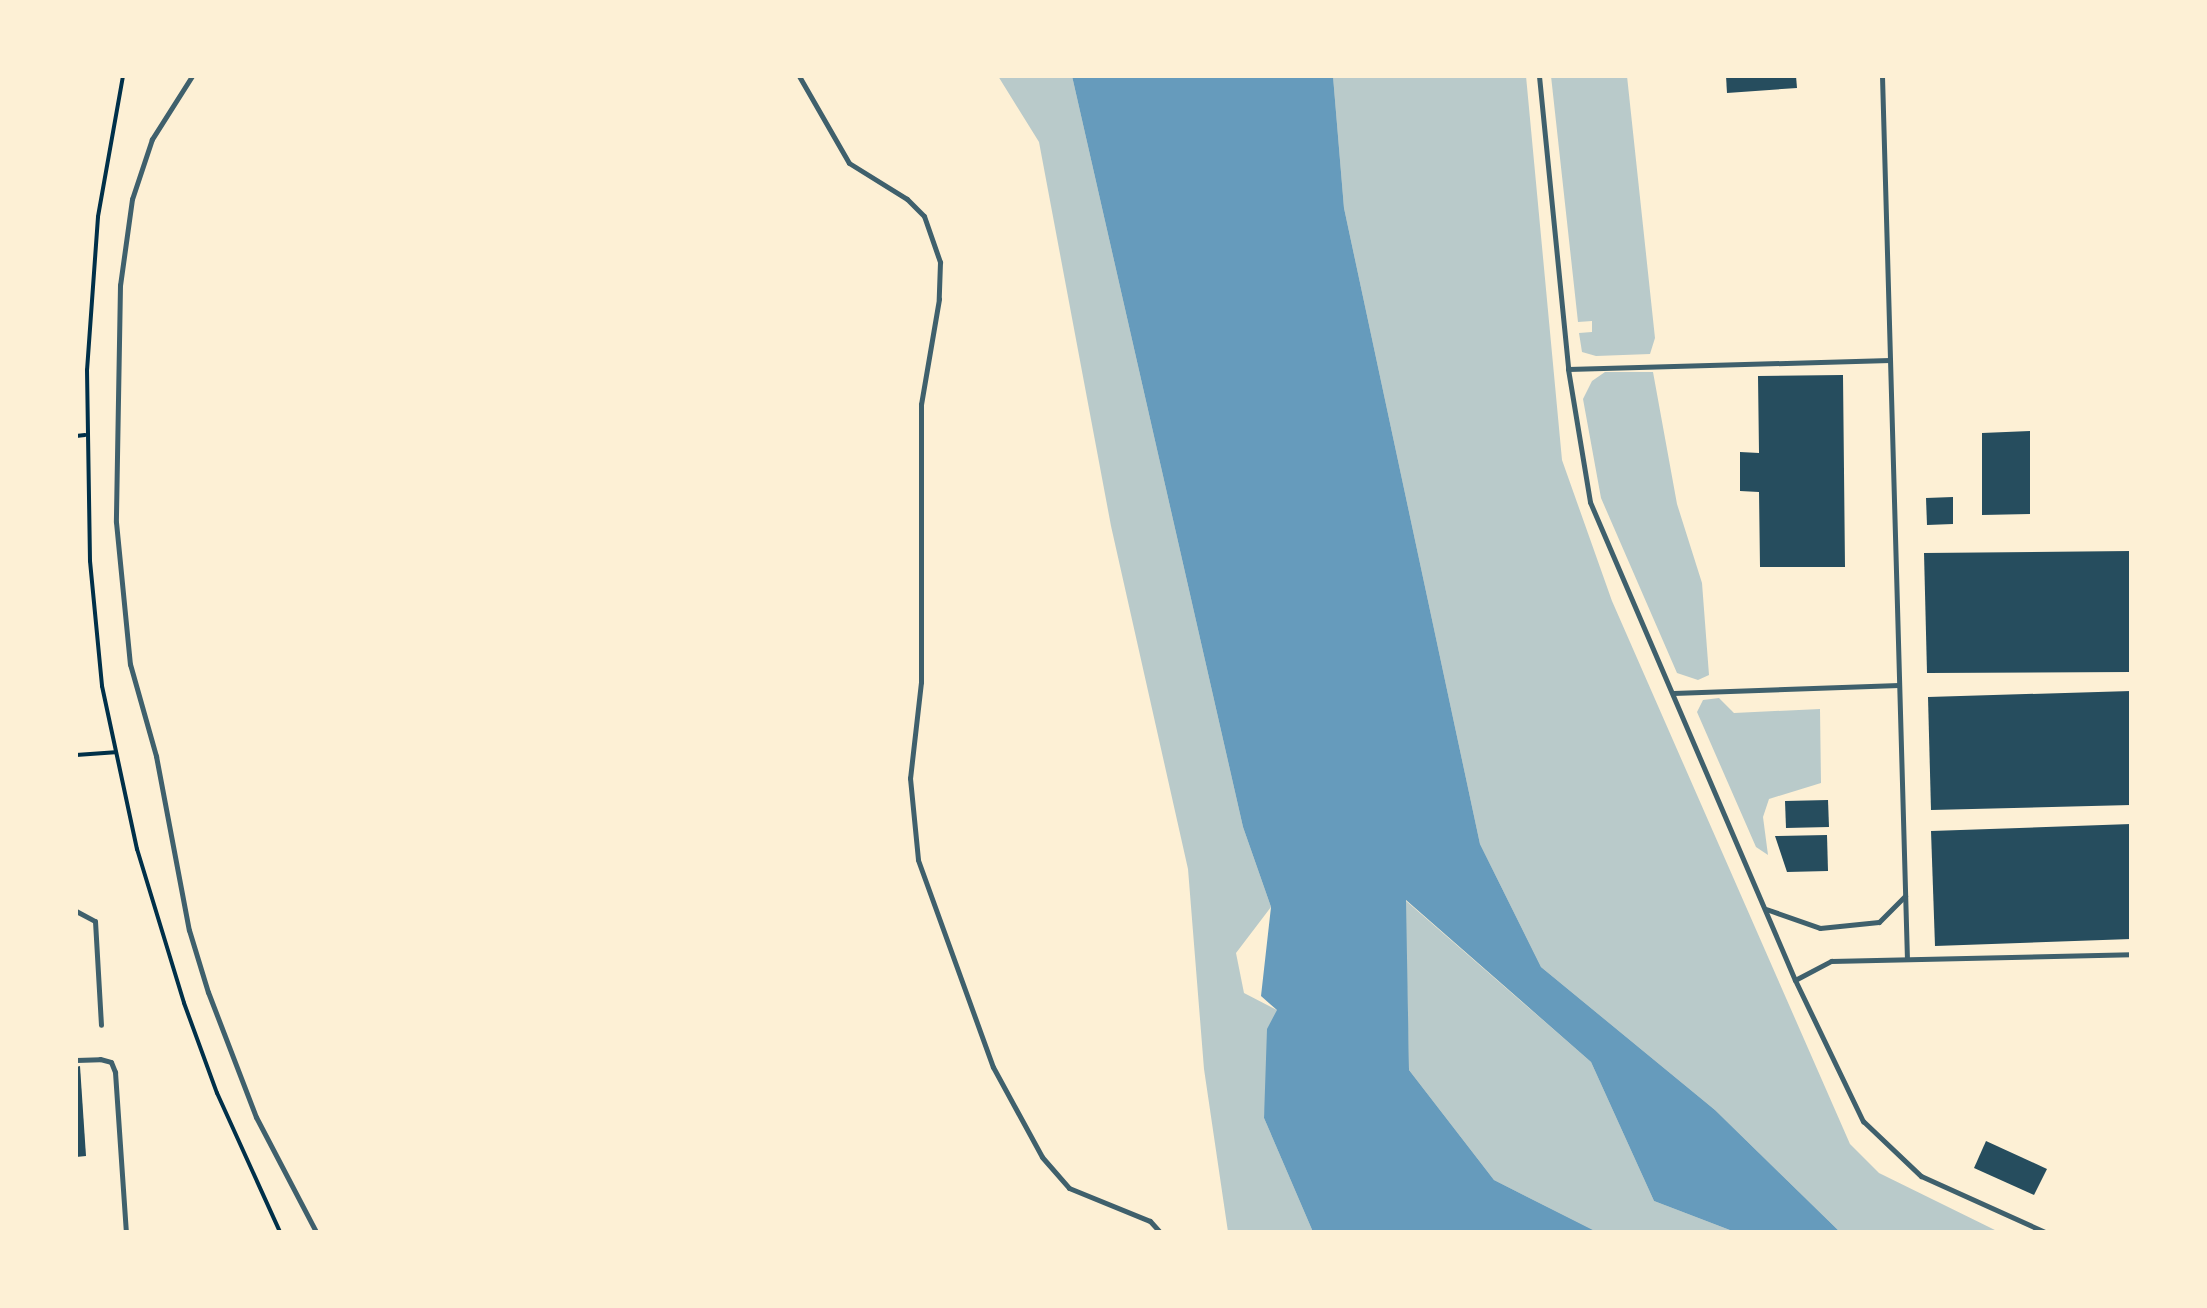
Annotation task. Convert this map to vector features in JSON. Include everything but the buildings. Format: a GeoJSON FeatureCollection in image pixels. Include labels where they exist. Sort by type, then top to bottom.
{"type":"FeatureCollection","features":[{"type":"Feature","properties":{"kind":"lane"},"geometry":{"type":"LineString","coordinates":[[192,76],[152,139],[137,184],[120,285],[116,522],[130,664],[156,756],[189,930],[208,992],[256,1117],[316,1232]]}},
{"type":"Feature","properties":{"kind":"lane"},"geometry":{"type":"LineString","coordinates":[[799,76],[849,163],[924,216],[940,262],[939,299],[921,404],[921,682],[910,778],[918,860],[993,1067],[1042,1157],[1069,1188],[1150,1221],[1160,1232]]}},
{"type":"Feature","properties":{"kind":"lane"},"geometry":{"type":"LineString","coordinates":[[1539,76],[1568,369],[1590,502],[1795,980],[1863,1121],[1921,1176],[2045,1232]]}},
{"type":"Feature","properties":{"kind":"lane"},"geometry":{"type":"LineString","coordinates":[[1882,76],[1907,959]]}},
{"type":"Feature","properties":{"kind":"lane"},"geometry":{"type":"LineString","coordinates":[[1568,369],[1890,360]]}},
{"type":"Feature","properties":{"kind":"lane"},"geometry":{"type":"LineString","coordinates":[[1673,693],[1899,685]]}},
{"type":"Feature","properties":{"kind":"lane"},"geometry":{"type":"LineString","coordinates":[[1765,908],[1820,928],[1879,922],[1905,896]]}},
{"type":"Feature","properties":{"kind":"lane"},"geometry":{"type":"LineString","coordinates":[[76,911],[95,921],[101,1025]]}},
{"type":"Feature","properties":{"kind":"lane"},"geometry":{"type":"LineString","coordinates":[[1795,980],[1831,961],[2131,954]]}},
{"type":"Feature","properties":{"kind":"lane"},"geometry":{"type":"LineString","coordinates":[[76,1060],[111,1062],[115,1072],[126,1232]]}},
{"type":"Feature","properties":{"kind":"path"},"geometry":{"type":"LineString","coordinates":[[123,76],[98,217],[85,435],[90,561],[115,752],[137,849],[184,1003],[217,1093],[280,1232]]}},
{"type":"Feature","properties":{"kind":"path"},"geometry":{"type":"LineString","coordinates":[[76,436],[85,435]]}},
{"type":"Feature","properties":{"kind":"path"},"geometry":{"type":"LineString","coordinates":[[76,755],[115,752]]}},
{"type":"Feature","properties":{"kind":"shaded area"},"geometry":{"type":"Polygon","coordinates":[[[998,76],[1072,76],[1243,827],[1271,907],[1236,953],[1244,993],[1277,1010],[1264,1118],[1313,1232],[1228,1232],[1204,1069],[1188,869],[1111,526],[1039,142],[998,76]]]}},
{"type":"Feature","properties":{"kind":"shaded area"},"geometry":{"type":"Polygon","coordinates":[[[1333,76],[1526,76],[1562,460],[1612,601],[1850,1144],[1879,1173],[1999,1232],[1840,1232],[1715,1110],[1541,967],[1480,844],[1344,208],[1333,76]]]}},
{"type":"Feature","properties":{"kind":"shaded area"},"geometry":{"type":"Polygon","coordinates":[[[1551,76],[1627,76],[1655,338],[1650,354],[1596,356],[1582,352],[1579,333],[1592,332],[1592,321],[1578,322],[1551,76]]]}},
{"type":"Feature","properties":{"kind":"shaded area"},"geometry":{"type":"Polygon","coordinates":[[[1605,372],[1653,372],[1677,504],[1702,583],[1709,675],[1698,680],[1677,673],[1601,498],[1583,399],[1592,381],[1605,372]]]}},
{"type":"Feature","properties":{"kind":"shaded area"},"geometry":{"type":"Polygon","coordinates":[[[1719,698],[1734,713],[1820,709],[1821,783],[1769,799],[1763,817],[1768,855],[1756,847],[1697,712],[1703,700],[1719,698]]]}},
{"type":"Feature","properties":{"kind":"shaded area"},"geometry":{"type":"Polygon","coordinates":[[[1405,900],[1591,1062],[1654,1201],[1735,1232],[1597,1232],[1494,1180],[1409,1070],[1405,900]]]}},
{"type":"Feature","properties":{"kind":"water"},"geometry":{"type":"Polygon","coordinates":[[[1072,76],[1333,76],[1344,208],[1480,844],[1541,967],[1715,1110],[1840,1232],[1735,1232],[1654,1201],[1591,1062],[1406,900],[1409,1070],[1494,1180],[1597,1232],[1313,1232],[1264,1118],[1267,1029],[1277,1010],[1261,996],[1271,907],[1243,827],[1072,76]]]}}]}
